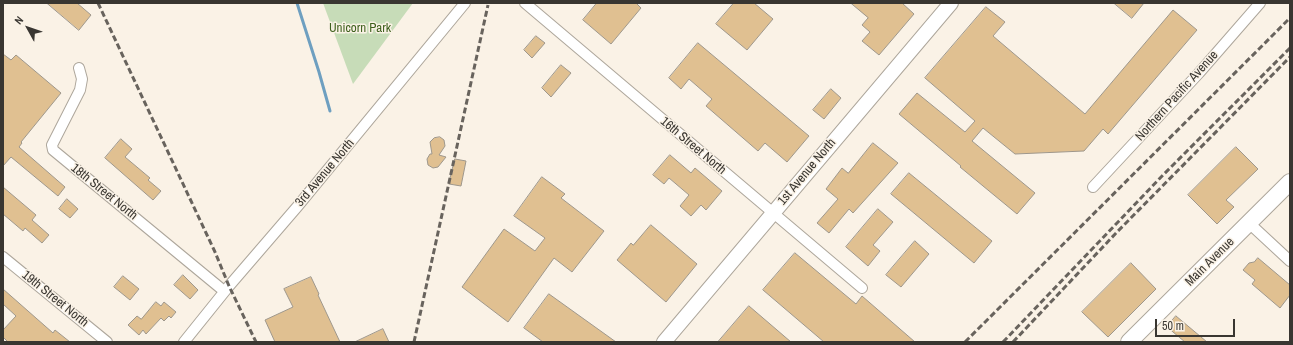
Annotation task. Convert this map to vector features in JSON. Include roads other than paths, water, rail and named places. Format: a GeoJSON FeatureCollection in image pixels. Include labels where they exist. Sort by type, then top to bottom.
{"type":"FeatureCollection","features":[{"type":"Feature","properties":{"kind":"main road","name":"Main Avenue"},"geometry":{"type":"LineString","coordinates":[[1129,342],[1290,182]]}},
{"type":"Feature","properties":{"kind":"street","name":"3rd Avenue North"},"geometry":{"type":"LineString","coordinates":[[184,342],[224,291],[297,207],[465,3]]}},
{"type":"Feature","properties":{"kind":"street","name":"16th Street North"},"geometry":{"type":"LineString","coordinates":[[525,3],[862,288]]}},
{"type":"Feature","properties":{"kind":"street","name":"1st Avenue North"},"geometry":{"type":"LineString","coordinates":[[664,342],[951,3]]}},
{"type":"Feature","properties":{"kind":"street","name":"Northern Pacific Avenue"},"geometry":{"type":"LineString","coordinates":[[1093,187],[1199,73],[1260,3]]}},
{"type":"Feature","properties":{"kind":"street","name":"18th Street North"},"geometry":{"type":"LineString","coordinates":[[79,68],[82,79],[80,90],[52,145],[53,150],[224,291]]}},
{"type":"Feature","properties":{"kind":"street"},"geometry":{"type":"LineString","coordinates":[[1249,223],[1290,262]]}},
{"type":"Feature","properties":{"kind":"street","name":"19th Street North"},"geometry":{"type":"LineString","coordinates":[[3,257],[107,342]]}},
{"type":"Feature","properties":{"kind":"waterway"},"geometry":{"type":"LineString","coordinates":[[297,3],[330,111]]}},
{"type":"Feature","properties":{"kind":"railway"},"geometry":{"type":"LineString","coordinates":[[98,3],[256,342]]}},
{"type":"Feature","properties":{"kind":"railway"},"geometry":{"type":"LineString","coordinates":[[414,342],[488,5]]}},
{"type":"Feature","properties":{"kind":"railway"},"geometry":{"type":"LineString","coordinates":[[965,342],[1290,18]]}},
{"type":"Feature","properties":{"kind":"railway"},"geometry":{"type":"LineString","coordinates":[[1003,342],[1163,175],[1290,48]]}},
{"type":"Feature","properties":{"kind":"railway"},"geometry":{"type":"LineString","coordinates":[[1013,342],[1118,231],[1290,57]]}},
{"type":"Feature","properties":{"kind":"park label","name":"Unicorn Park"},"geometry":{"type":"Point","coordinates":[360,29]}}]}
